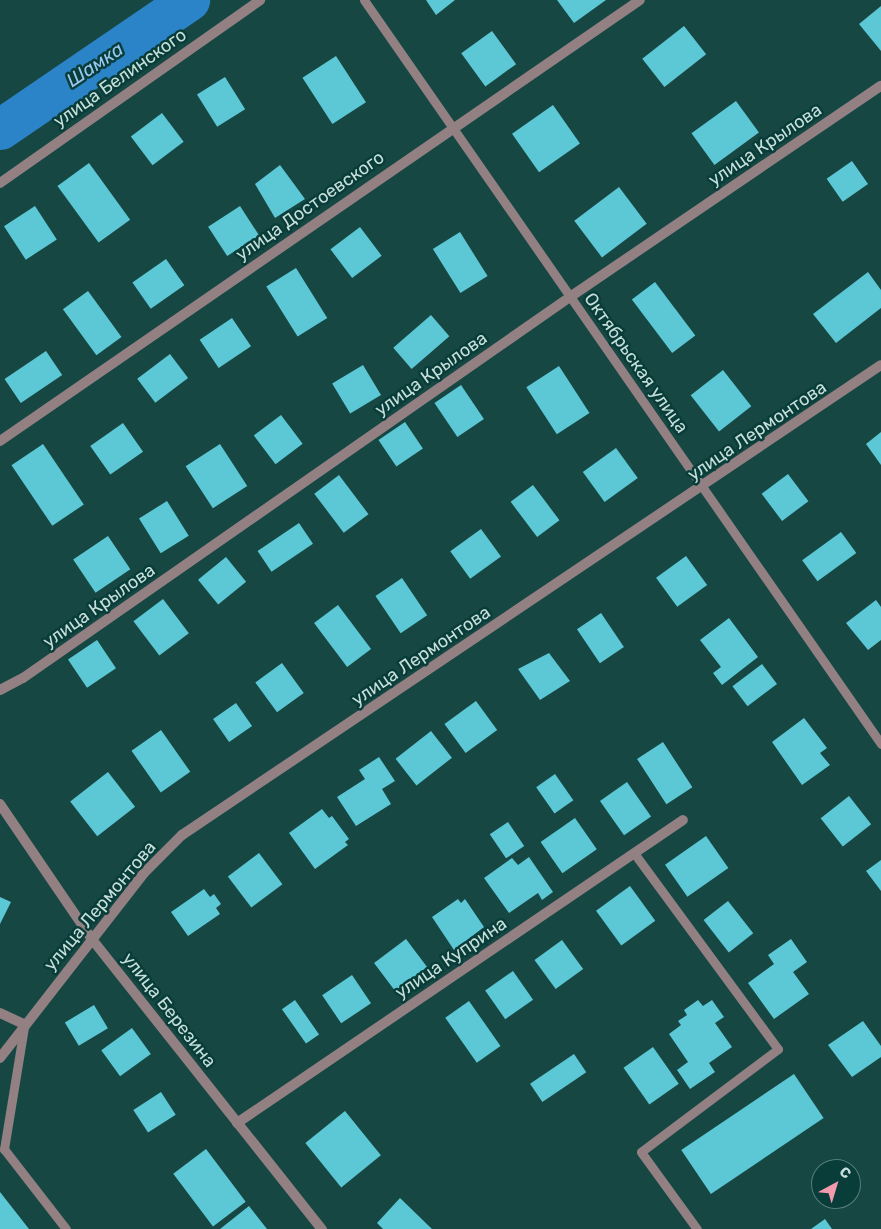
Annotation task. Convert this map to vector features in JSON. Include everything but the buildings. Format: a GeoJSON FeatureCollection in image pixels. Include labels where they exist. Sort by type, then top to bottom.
{"type":"FeatureCollection","features":[{"type":"Feature","properties":{"kind":"street","name":"улица Белинского"},"geometry":{"type":"LineString","coordinates":[[0,183],[260,0]]}},
{"type":"Feature","properties":{"kind":"street","name":"улица Достоевского"},"geometry":{"type":"LineString","coordinates":[[0,441],[450,129],[640,0]]}},
{"type":"Feature","properties":{"kind":"street","name":"улица Крылова"},"geometry":{"type":"LineString","coordinates":[[0,690],[23,678],[570,297],[881,86]]}},
{"type":"Feature","properties":{"kind":"street","name":"улица Лермонтова"},"geometry":{"type":"LineString","coordinates":[[0,1058],[24,1024],[144,873],[182,835],[704,486],[881,365]]}},
{"type":"Feature","properties":{"kind":"street","name":"улица Березина"},"geometry":{"type":"LineString","coordinates":[[0,804],[91,938],[322,1229]]}},
{"type":"Feature","properties":{"kind":"street","name":"улица Куприна"},"geometry":{"type":"LineString","coordinates":[[237,1123],[683,820]]}},
{"type":"Feature","properties":{"kind":"street"},"geometry":{"type":"LineString","coordinates":[[0,1013],[24,1024]]}},
{"type":"Feature","properties":{"kind":"lane","name":"Октябрьская улица"},"geometry":{"type":"LineString","coordinates":[[364,0],[450,129],[704,486],[881,744]]}},
{"type":"Feature","properties":{"kind":"lane"},"geometry":{"type":"LineString","coordinates":[[634,853],[778,1049],[641,1152],[697,1229]]}},
{"type":"Feature","properties":{"kind":"lane"},"geometry":{"type":"LineString","coordinates":[[24,1024],[4,1149],[66,1229]]}},
{"type":"Feature","properties":{"kind":"waterway","name":"Шамка"},"geometry":{"type":"LineString","coordinates":[[0,129],[189,0]]}}]}
